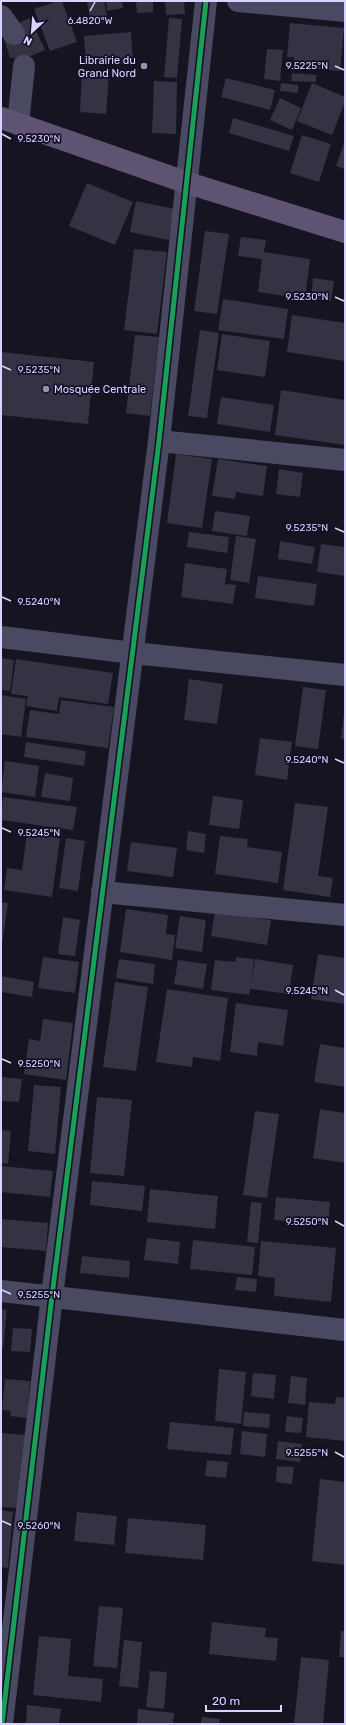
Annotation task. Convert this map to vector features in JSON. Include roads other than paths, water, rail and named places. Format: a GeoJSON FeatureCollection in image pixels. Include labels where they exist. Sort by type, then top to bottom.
{"type":"FeatureCollection","features":[{"type":"Feature","properties":{"kind":"main road"},"geometry":{"type":"LineString","coordinates":[[9,121],[188,183],[345,232]]}},
{"type":"Feature","properties":{"kind":"street"},"geometry":{"type":"LineString","coordinates":[[2,1724],[52,1296],[159,441],[188,183],[206,1]]}},
{"type":"Feature","properties":{"kind":"street"},"geometry":{"type":"LineString","coordinates":[[238,1],[345,12]]}},
{"type":"Feature","properties":{"kind":"street"},"geometry":{"type":"LineString","coordinates":[[1,16],[14,34]]}},
{"type":"Feature","properties":{"kind":"street"},"geometry":{"type":"LineString","coordinates":[[9,121],[24,66]]}},
{"type":"Feature","properties":{"kind":"street"},"geometry":{"type":"LineString","coordinates":[[159,441],[345,460]]}},
{"type":"Feature","properties":{"kind":"street"},"geometry":{"type":"LineString","coordinates":[[1,637],[133,653],[345,675]]}},
{"type":"Feature","properties":{"kind":"street"},"geometry":{"type":"LineString","coordinates":[[102,892],[345,915]]}},
{"type":"Feature","properties":{"kind":"street"},"geometry":{"type":"LineString","coordinates":[[1,1291],[345,1330]]}},
{"type":"Feature","properties":{"kind":"tunnel"},"geometry":{"type":"LineString","coordinates":[[14,34],[24,66]]}},
{"type":"Feature","properties":{"kind":"place","name":"Librairie du Grand Nord"},"geometry":{"type":"Point","coordinates":[144,66]}},
{"type":"Feature","properties":{"kind":"place","name":"Mosquée Centrale"},"geometry":{"type":"Point","coordinates":[46,389]}}]}
